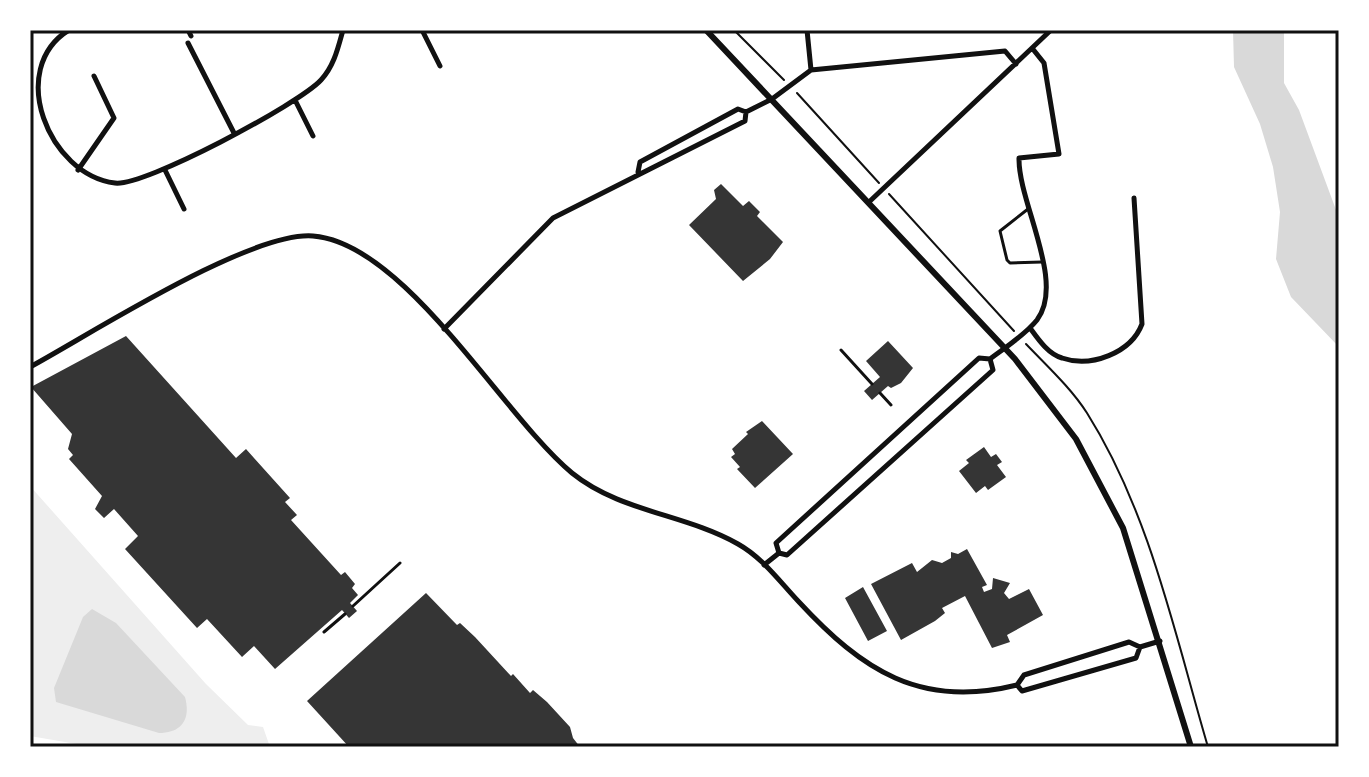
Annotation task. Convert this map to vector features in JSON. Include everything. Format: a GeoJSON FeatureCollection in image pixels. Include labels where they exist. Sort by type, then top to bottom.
{"type":"FeatureCollection","features":[{"type":"Feature","properties":{"kind":"street"},"geometry":{"type":"LineString","coordinates":[[69,30],[44,55],[36,90],[49,126],[78,170],[102,181],[127,184],[165,170],[295,100],[327,72],[343,30]]}},
{"type":"Feature","properties":{"kind":"street"},"geometry":{"type":"LineString","coordinates":[[422,30],[440,66]]}},
{"type":"Feature","properties":{"kind":"street"},"geometry":{"type":"LineString","coordinates":[[706,30],[1048,397],[1102,482],[1135,560],[1191,747]]}},
{"type":"Feature","properties":{"kind":"street"},"geometry":{"type":"LineString","coordinates":[[807,30],[811,70]]}},
{"type":"Feature","properties":{"kind":"street"},"geometry":{"type":"LineString","coordinates":[[869,202],[1051,30]]}},
{"type":"Feature","properties":{"kind":"street"},"geometry":{"type":"LineString","coordinates":[[188,43],[234,133]]}},
{"type":"Feature","properties":{"kind":"street"},"geometry":{"type":"LineString","coordinates":[[779,553],[776,543],[979,358],[990,359],[1030,328],[1046,304],[1042,262],[1019,177],[1019,158],[1059,154],[1044,63],[1032,48]]}},
{"type":"Feature","properties":{"kind":"street"},"geometry":{"type":"LineString","coordinates":[[638,172],[640,162],[738,109],[746,112],[772,99],[811,70],[1005,51],[1016,64]]}},
{"type":"Feature","properties":{"kind":"street"},"geometry":{"type":"LineString","coordinates":[[78,170],[114,118],[94,76]]}},
{"type":"Feature","properties":{"kind":"street"},"geometry":{"type":"LineString","coordinates":[[295,100],[313,136]]}},
{"type":"Feature","properties":{"kind":"street"},"geometry":{"type":"LineString","coordinates":[[444,329],[542,226],[638,172],[648,173],[745,121],[746,112]]}},
{"type":"Feature","properties":{"kind":"street"},"geometry":{"type":"LineString","coordinates":[[165,170],[184,209]]}},
{"type":"Feature","properties":{"kind":"street"},"geometry":{"type":"LineString","coordinates":[[1030,328],[1044,346],[1062,358],[1099,358],[1132,341],[1142,324],[1134,198]]}},
{"type":"Feature","properties":{"kind":"street"},"geometry":{"type":"LineString","coordinates":[[30,367],[238,254],[296,236],[339,241],[369,256],[444,329],[570,471],[597,491],[713,532],[754,554],[837,643],[873,668],[925,687],[967,691],[1017,685],[1024,675],[1129,642],[1140,647],[1160,641]]}},
{"type":"Feature","properties":{"kind":"street"},"geometry":{"type":"LineString","coordinates":[[779,553],[787,555],[992,371],[990,359]]}},
{"type":"Feature","properties":{"kind":"street"},"geometry":{"type":"LineString","coordinates":[[764,565],[779,553]]}},
{"type":"Feature","properties":{"kind":"street"},"geometry":{"type":"LineString","coordinates":[[1017,685],[1022,691],[1136,658],[1140,647]]}},
{"type":"Feature","properties":{"kind":"lane"},"geometry":{"type":"LineString","coordinates":[[1028,209],[1000,231],[1007,260],[1010,263],[1042,262]]}},
{"type":"Feature","properties":{"kind":"lane"},"geometry":{"type":"LineString","coordinates":[[841,350],[872,384]]}},
{"type":"Feature","properties":{"kind":"lane"},"geometry":{"type":"LineString","coordinates":[[880,393],[891,405]]}},
{"type":"Feature","properties":{"kind":"lane"},"geometry":{"type":"LineString","coordinates":[[353,606],[400,563]]}},
{"type":"Feature","properties":{"kind":"lane"},"geometry":{"type":"LineString","coordinates":[[324,632],[345,614]]}},
{"type":"Feature","properties":{"kind":"path"},"geometry":{"type":"LineString","coordinates":[[734,30],[790,86],[1085,410],[1130,501],[1157,572],[1208,747]]}},
{"type":"Feature","properties":{"kind":"shaded area"},"geometry":{"type":"Polygon","coordinates":[[[1233,30],[1284,30],[1284,83],[1299,110],[1339,218],[1339,347],[1291,297],[1276,259],[1280,212],[1273,167],[1260,124],[1234,67],[1233,30]]]}},
{"type":"Feature","properties":{"kind":"shaded area"},"geometry":{"type":"Polygon","coordinates":[[[30,486],[206,684],[248,725],[263,727],[270,747],[94,747],[30,736],[30,486]]]}},
{"type":"Feature","properties":{"kind":"shaded area"},"geometry":{"type":"Polygon","coordinates":[[[92,609],[116,623],[185,697],[187,712],[179,727],[159,733],[56,702],[54,688],[83,617],[92,609]]]}},
{"type":"Feature","properties":{"kind":"building"},"geometry":{"type":"Polygon","coordinates":[[[721,184],[743,206],[749,201],[760,212],[757,216],[783,242],[770,259],[743,281],[689,225],[716,199],[714,190],[721,184]]]}},
{"type":"Feature","properties":{"kind":"building"},"geometry":{"type":"Polygon","coordinates":[[[126,336],[236,458],[246,449],[290,498],[285,502],[297,515],[291,520],[341,575],[345,572],[355,584],[352,588],[358,595],[350,603],[357,611],[349,618],[342,610],[275,669],[254,646],[242,657],[207,619],[197,628],[125,549],[138,536],[114,509],[104,518],[95,509],[102,496],[69,459],[73,455],[68,449],[72,434],[31,387],[126,336]]]}},
{"type":"Feature","properties":{"kind":"building"},"geometry":{"type":"Polygon","coordinates":[[[888,341],[913,368],[901,383],[891,388],[888,386],[872,400],[864,391],[880,377],[866,361],[888,341]]]}},
{"type":"Feature","properties":{"kind":"building"},"geometry":{"type":"Polygon","coordinates":[[[762,421],[793,454],[755,488],[737,469],[740,467],[731,457],[735,454],[732,449],[748,434],[746,432],[762,421]]]}},
{"type":"Feature","properties":{"kind":"building"},"geometry":{"type":"Polygon","coordinates":[[[984,447],[991,457],[996,454],[1002,462],[997,465],[1006,477],[988,490],[985,486],[976,493],[959,471],[969,463],[966,460],[984,447]]]}},
{"type":"Feature","properties":{"kind":"building"},"geometry":{"type":"Polygon","coordinates":[[[967,549],[987,585],[982,587],[984,592],[992,589],[993,578],[1010,583],[1004,593],[1009,599],[1029,589],[1043,615],[1007,635],[1010,642],[992,648],[965,596],[942,608],[945,613],[935,621],[901,640],[871,584],[912,563],[917,572],[932,560],[942,563],[951,558],[951,552],[958,554],[967,549]]]}},
{"type":"Feature","properties":{"kind":"building"},"geometry":{"type":"Polygon","coordinates":[[[863,587],[887,631],[868,641],[845,598],[863,587]]]}},
{"type":"Feature","properties":{"kind":"building"},"geometry":{"type":"Polygon","coordinates":[[[426,593],[457,625],[460,623],[475,637],[511,676],[513,674],[530,693],[533,690],[547,702],[570,727],[580,747],[349,747],[307,701],[426,593]]]}}]}
